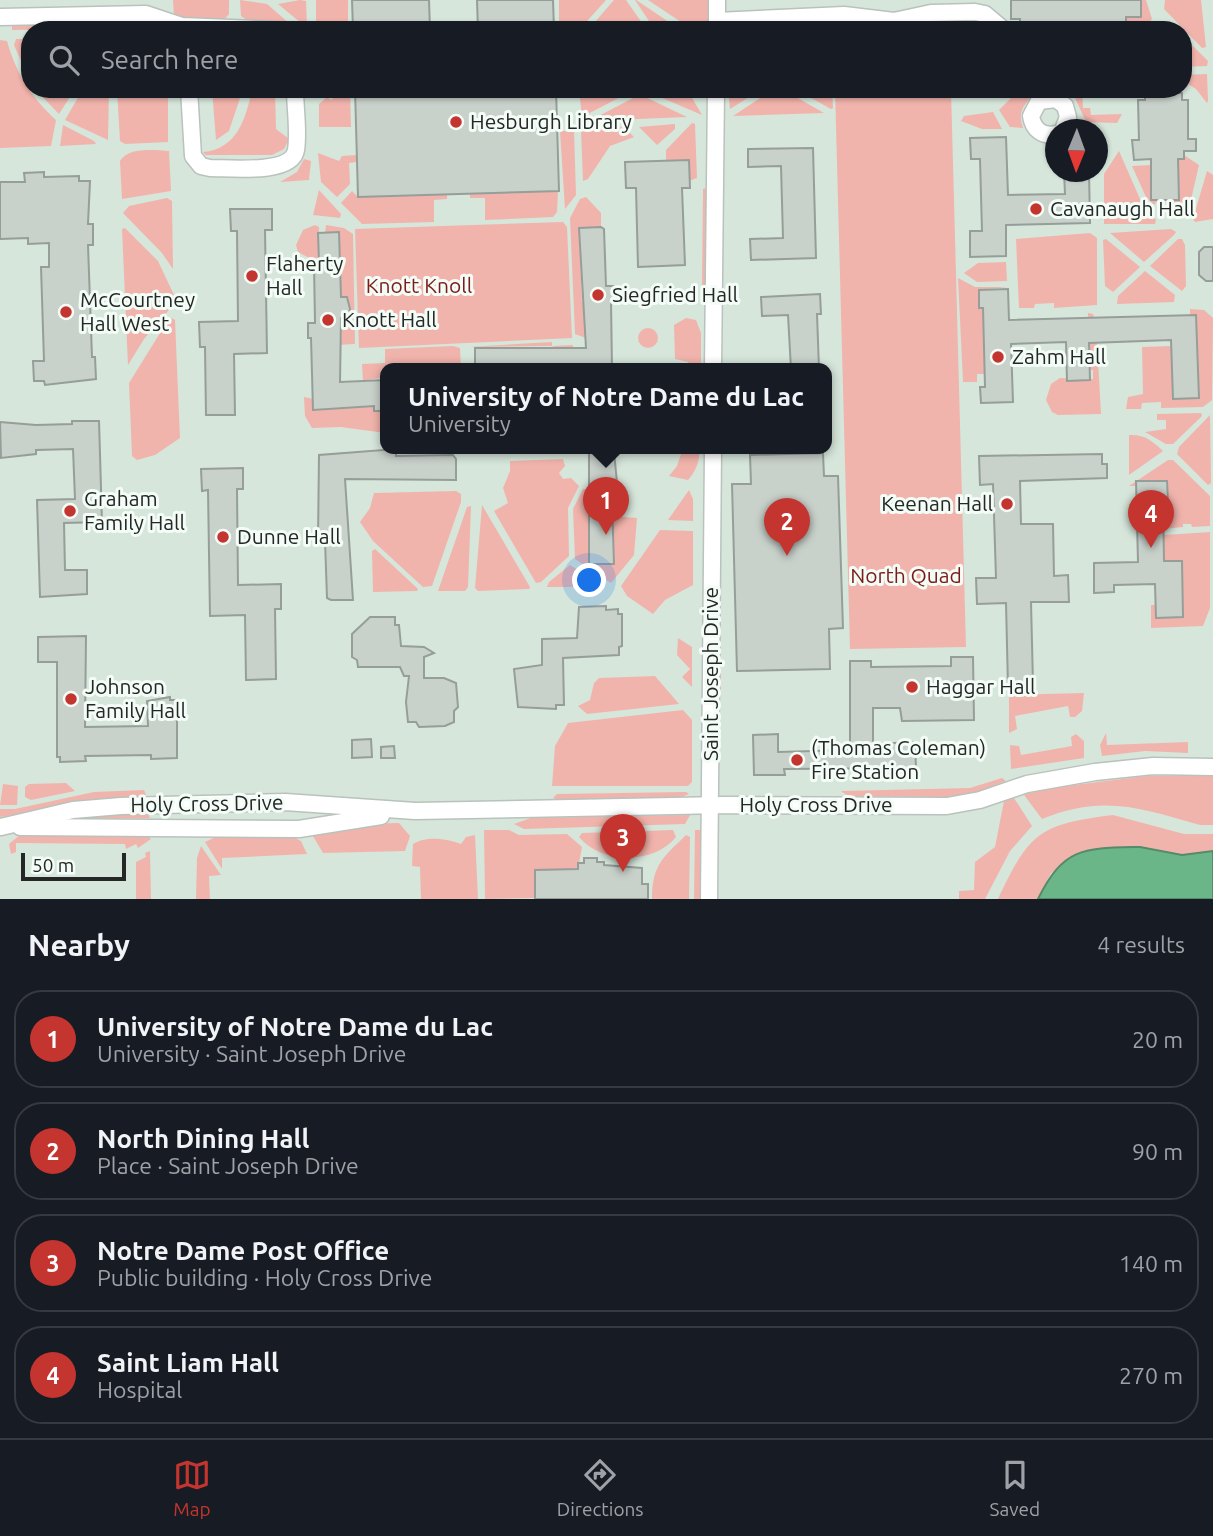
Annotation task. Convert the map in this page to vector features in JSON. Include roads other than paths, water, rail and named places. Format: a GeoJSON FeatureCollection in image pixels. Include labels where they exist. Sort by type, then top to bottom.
{"type":"FeatureCollection","features":[{"type":"Feature","properties":{"kind":"street"},"geometry":{"type":"LineString","coordinates":[[717,0],[717,21]]}},
{"type":"Feature","properties":{"kind":"street"},"geometry":{"type":"LineString","coordinates":[[768,21],[844,15],[894,21],[931,13],[975,12],[985,14],[993,21]]}},
{"type":"Feature","properties":{"kind":"street"},"geometry":{"type":"LineString","coordinates":[[0,17],[146,13],[165,21]]}},
{"type":"Feature","properties":{"kind":"street"},"geometry":{"type":"LineString","coordinates":[[190,98],[193,156],[196,162],[210,169],[279,167],[292,159],[296,149],[295,98]]}},
{"type":"Feature","properties":{"kind":"street"},"geometry":{"type":"LineString","coordinates":[[713,363],[716,98]]}},
{"type":"Feature","properties":{"kind":"street"},"geometry":{"type":"LineString","coordinates":[[1045,98],[1035,105],[1032,121],[1041,133],[1045,133]]}},
{"type":"Feature","properties":{"kind":"street"},"geometry":{"type":"LineString","coordinates":[[1056,98],[1067,111],[1067,119]]}},
{"type":"Feature","properties":{"kind":"street","name":"Saint Joseph Drive"},"geometry":{"type":"LineString","coordinates":[[709,899],[713,454]]}},
{"type":"Feature","properties":{"kind":"street","name":"Holy Cross Drive"},"geometry":{"type":"LineString","coordinates":[[1,827],[73,810],[121,806],[285,802],[415,811],[710,805],[947,806],[980,800],[1027,784],[1096,772],[1153,766],[1213,767]]}},
{"type":"Feature","properties":{"kind":"street","name":"Holy Cross Drive"},"geometry":{"type":"LineString","coordinates":[[1,827],[299,829],[415,811]]}},
{"type":"Feature","properties":{"kind":"place","name":"Hesburgh Library"},"geometry":{"type":"Point","coordinates":[456,122]}},
{"type":"Feature","properties":{"kind":"place","name":"Cavanaugh Hall"},"geometry":{"type":"Point","coordinates":[1036,209]}},
{"type":"Feature","properties":{"kind":"place","name":"Flaherty Hall"},"geometry":{"type":"Point","coordinates":[252,276]}},
{"type":"Feature","properties":{"kind":"place","name":"Siegfried Hall"},"geometry":{"type":"Point","coordinates":[598,295]}},
{"type":"Feature","properties":{"kind":"place","name":"McCourtney Hall West"},"geometry":{"type":"Point","coordinates":[66,312]}},
{"type":"Feature","properties":{"kind":"place","name":"Knott Hall"},"geometry":{"type":"Point","coordinates":[328,320]}},
{"type":"Feature","properties":{"kind":"place","name":"Zahm Hall"},"geometry":{"type":"Point","coordinates":[998,357]}},
{"type":"Feature","properties":{"kind":"place","name":"Keenan Hall"},"geometry":{"type":"Point","coordinates":[1007,504]}},
{"type":"Feature","properties":{"kind":"place","name":"Graham Family Hall"},"geometry":{"type":"Point","coordinates":[70,511]}},
{"type":"Feature","properties":{"kind":"place","name":"University of Notre Dame du Lac"},"geometry":{"type":"Point","coordinates":[606,535]}},
{"type":"Feature","properties":{"kind":"place","name":"Dunne Hall"},"geometry":{"type":"Point","coordinates":[223,537]}},
{"type":"Feature","properties":{"kind":"place","name":"Saint Liam Hall"},"geometry":{"type":"Point","coordinates":[1151,548]}},
{"type":"Feature","properties":{"kind":"place","name":"North Dining Hall"},"geometry":{"type":"Point","coordinates":[787,556]}},
{"type":"Feature","properties":{"kind":"place","name":"Haggar Hall"},"geometry":{"type":"Point","coordinates":[912,687]}},
{"type":"Feature","properties":{"kind":"place","name":"Johnson Family Hall"},"geometry":{"type":"Point","coordinates":[71,699]}},
{"type":"Feature","properties":{"kind":"place","name":"(Thomas Coleman) Fire Station"},"geometry":{"type":"Point","coordinates":[797,760]}},
{"type":"Feature","properties":{"kind":"place","name":"Notre Dame Post Office"},"geometry":{"type":"Point","coordinates":[623,872]}},
{"type":"Feature","properties":{"kind":"park label","name":"Knott Knoll"},"geometry":{"type":"Point","coordinates":[419,286]}},
{"type":"Feature","properties":{"kind":"park label","name":"North Quad"},"geometry":{"type":"Point","coordinates":[906,576]}}]}
